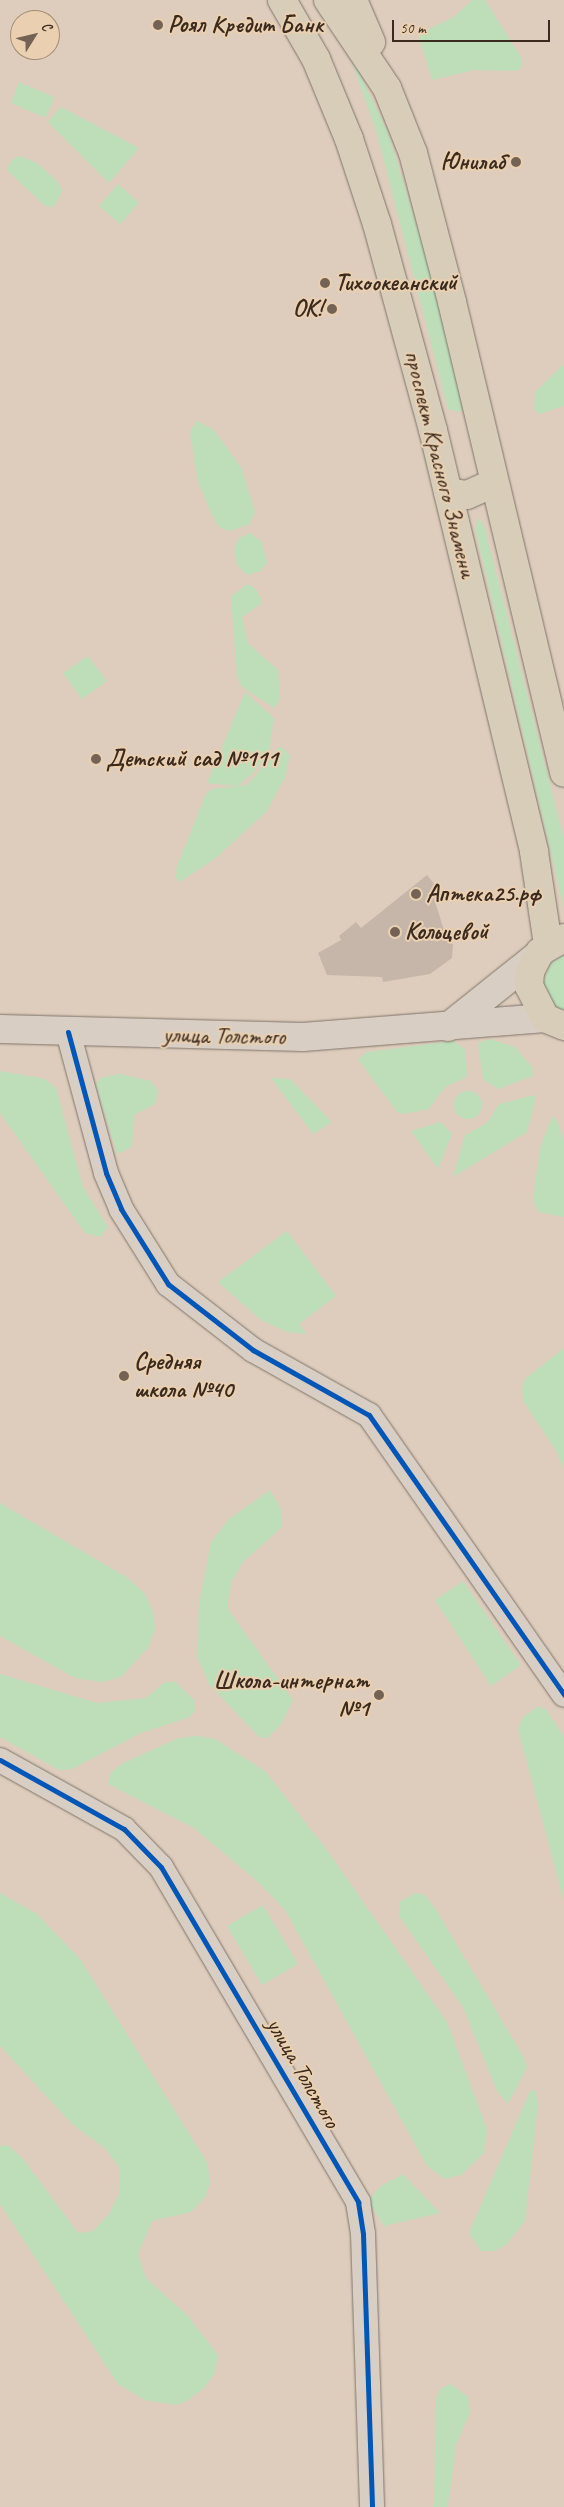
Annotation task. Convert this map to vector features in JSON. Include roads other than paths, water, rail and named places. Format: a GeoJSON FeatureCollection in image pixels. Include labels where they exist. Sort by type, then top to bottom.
{"type":"FeatureCollection","features":[{"type":"Feature","properties":{"kind":"main road","name":"проспект Красного Знамени"},"geometry":{"type":"LineString","coordinates":[[282,0],[316,58],[362,176],[448,492],[534,852],[550,946]]}},
{"type":"Feature","properties":{"kind":"main road","name":"проспект Красного Знамени"},"geometry":{"type":"LineString","coordinates":[[328,0],[387,88],[413,154],[564,773]]}},
{"type":"Feature","properties":{"kind":"main road"},"geometry":{"type":"LineString","coordinates":[[353,0],[387,88]]}},
{"type":"Feature","properties":{"kind":"main road"},"geometry":{"type":"LineString","coordinates":[[448,492],[467,495],[494,483]]}},
{"type":"Feature","properties":{"kind":"main road"},"geometry":{"type":"LineString","coordinates":[[550,946],[530,972],[529,986],[559,1024]]}},
{"type":"Feature","properties":{"kind":"main road"},"geometry":{"type":"LineString","coordinates":[[447,1028],[550,946]]}},
{"type":"Feature","properties":{"kind":"main road","name":"улица Толстого"},"geometry":{"type":"LineString","coordinates":[[0,1029],[303,1036],[559,1024]]}},
{"type":"Feature","properties":{"kind":"street"},"geometry":{"type":"LineString","coordinates":[[68,1032],[106,1173],[121,1209],[168,1284],[252,1350],[369,1415],[564,1695]]}},
{"type":"Feature","properties":{"kind":"street","name":"улица Толстого"},"geometry":{"type":"LineString","coordinates":[[0,1760],[108,1819],[144,1846],[161,1867],[358,2202],[363,2234],[372,2507]]}},
{"type":"Feature","properties":{"kind":"place","name":"Роял Кредит Банк"},"geometry":{"type":"Point","coordinates":[158,25]}},
{"type":"Feature","properties":{"kind":"place","name":"Юнилаб"},"geometry":{"type":"Point","coordinates":[516,162]}},
{"type":"Feature","properties":{"kind":"place","name":"Тихоокеанский"},"geometry":{"type":"Point","coordinates":[325,283]}},
{"type":"Feature","properties":{"kind":"place","name":"ОК!"},"geometry":{"type":"Point","coordinates":[332,309]}},
{"type":"Feature","properties":{"kind":"place","name":"Детский сад №111"},"geometry":{"type":"Point","coordinates":[96,759]}},
{"type":"Feature","properties":{"kind":"place","name":"Аптека25.рф"},"geometry":{"type":"Point","coordinates":[416,894]}},
{"type":"Feature","properties":{"kind":"place","name":"Кольцевой"},"geometry":{"type":"Point","coordinates":[395,932]}},
{"type":"Feature","properties":{"kind":"place","name":"Средняя школа №40"},"geometry":{"type":"Point","coordinates":[124,1376]}},
{"type":"Feature","properties":{"kind":"place","name":"Школа-интернат №1"},"geometry":{"type":"Point","coordinates":[379,1695]}}]}
